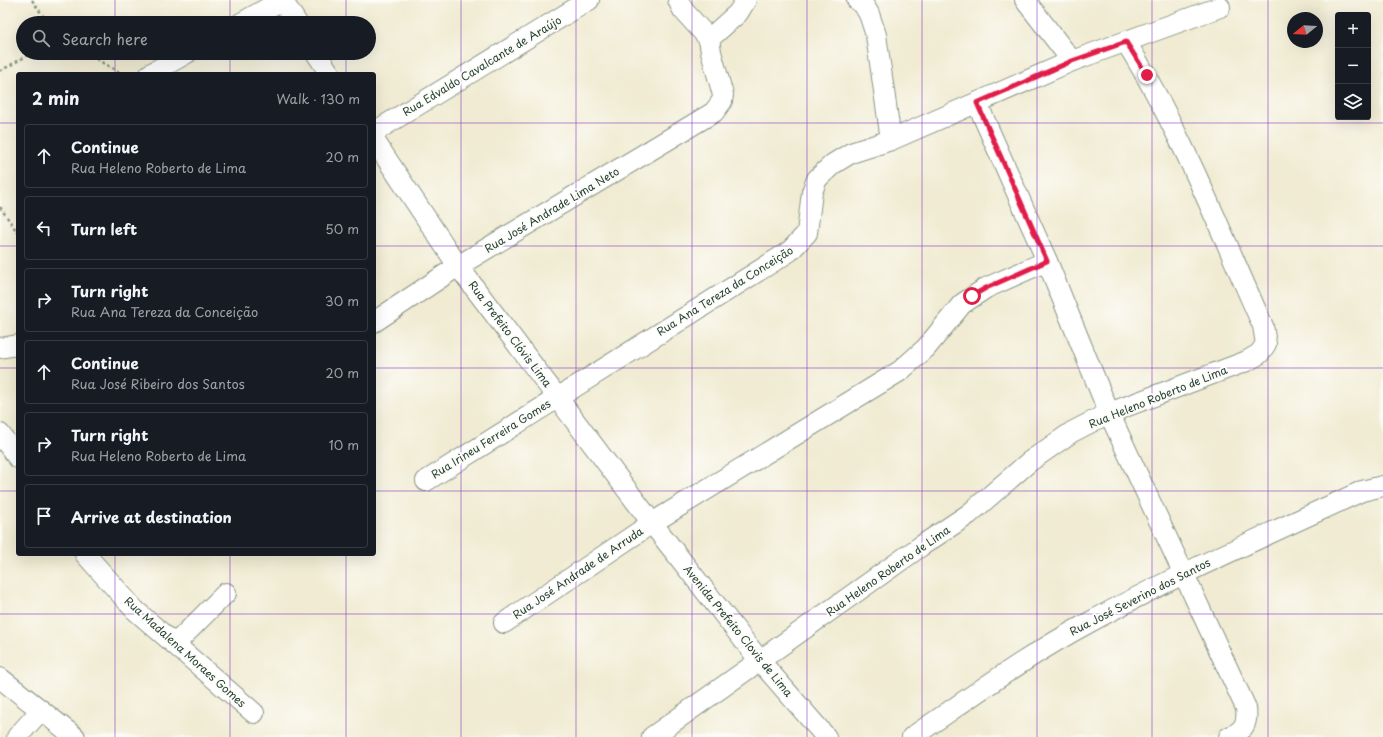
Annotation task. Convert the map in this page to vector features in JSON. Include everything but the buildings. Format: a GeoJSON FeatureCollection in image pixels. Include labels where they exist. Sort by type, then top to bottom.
{"type":"FeatureCollection","features":[{"type":"Feature","properties":{"kind":"street"},"geometry":{"type":"LineString","coordinates":[[253,16],[282,0],[292,16]]}},
{"type":"Feature","properties":{"kind":"street","name":"Rua Edvaldo Cavalcante de Araújo"},"geometry":{"type":"LineString","coordinates":[[376,131],[589,0]]}},
{"type":"Feature","properties":{"kind":"street"},"geometry":{"type":"LineString","coordinates":[[678,0],[683,10],[709,39],[738,12],[746,0]]}},
{"type":"Feature","properties":{"kind":"street"},"geometry":{"type":"LineString","coordinates":[[857,0],[863,4],[869,14],[876,35],[891,140]]}},
{"type":"Feature","properties":{"kind":"street"},"geometry":{"type":"LineString","coordinates":[[1025,0],[1072,61]]}},
{"type":"Feature","properties":{"kind":"street","name":"Rua Ana Tereza da Conceição"},"geometry":{"type":"LineString","coordinates":[[557,397],[790,251],[807,233],[812,192],[817,179],[833,164],[851,153],[891,140],[1072,61],[1220,7]]}},
{"type":"Feature","properties":{"kind":"street","name":"Rua José Andrade Lima Neto"},"geometry":{"type":"LineString","coordinates":[[376,321],[458,266],[714,112],[722,101],[723,95],[710,52],[709,39]]}},
{"type":"Feature","properties":{"kind":"street","name":"Rua Heleno Roberto de Lima"},"geometry":{"type":"LineString","coordinates":[[652,737],[921,546],[969,514],[1047,448],[1072,432],[1109,413],[1247,361],[1258,354],[1266,344],[1263,326],[1172,124],[1147,75],[1126,42]]}},
{"type":"Feature","properties":{"kind":"street"},"geometry":{"type":"LineString","coordinates":[[154,72],[175,60]]}},
{"type":"Feature","properties":{"kind":"street"},"geometry":{"type":"LineString","coordinates":[[321,60],[329,72]]}},
{"type":"Feature","properties":{"kind":"street"},"geometry":{"type":"LineString","coordinates":[[977,103],[1047,261],[1109,413],[1185,573],[1246,708],[1248,718],[1245,725],[1239,733],[1229,737]]}},
{"type":"Feature","properties":{"kind":"street","name":"Rua Prefeito Clóvis Lima"},"geometry":{"type":"LineString","coordinates":[[376,143],[458,266],[652,523]]}},
{"type":"Feature","properties":{"kind":"street"},"geometry":{"type":"LineString","coordinates":[[652,523],[900,371],[926,348],[962,304],[972,296],[986,288],[1047,261]]}},
{"type":"Feature","properties":{"kind":"street"},"geometry":{"type":"LineString","coordinates":[[0,348],[16,345]]}},
{"type":"Feature","properties":{"kind":"street","name":"Rua Irineu Ferreira Gomes"},"geometry":{"type":"LineString","coordinates":[[426,481],[557,397]]}},
{"type":"Feature","properties":{"kind":"street"},"geometry":{"type":"LineString","coordinates":[[0,434],[16,455]]}},
{"type":"Feature","properties":{"kind":"street","name":"Rua José Severino dos Santos"},"geometry":{"type":"LineString","coordinates":[[912,737],[1019,664],[1090,622],[1185,573],[1362,491],[1383,486]]}},
{"type":"Feature","properties":{"kind":"street","name":"Rua José Andrade de Arruda"},"geometry":{"type":"LineString","coordinates":[[504,623],[652,523]]}},
{"type":"Feature","properties":{"kind":"street","name":"Avenida Prefeito Clovis de Lima"},"geometry":{"type":"LineString","coordinates":[[652,523],[760,661],[826,737]]}},
{"type":"Feature","properties":{"kind":"street","name":"Rua Madalena Moraes Gomes"},"geometry":{"type":"LineString","coordinates":[[87,556],[135,610],[254,713]]}},
{"type":"Feature","properties":{"kind":"street"},"geometry":{"type":"LineString","coordinates":[[175,644],[226,594]]}},
{"type":"Feature","properties":{"kind":"street"},"geometry":{"type":"LineString","coordinates":[[0,678],[75,737]]}},
{"type":"Feature","properties":{"kind":"street"},"geometry":{"type":"LineString","coordinates":[[17,737],[41,710]]}},
{"type":"Feature","properties":{"kind":"path"},"geometry":{"type":"LineString","coordinates":[[32,0],[43,16]]}},
{"type":"Feature","properties":{"kind":"path"},"geometry":{"type":"LineString","coordinates":[[0,70],[19,60]]}},
{"type":"Feature","properties":{"kind":"path"},"geometry":{"type":"LineString","coordinates":[[98,60],[119,72]]}},
{"type":"Feature","properties":{"kind":"path"},"geometry":{"type":"LineString","coordinates":[[0,208],[16,230]]}},
{"type":"Feature","properties":{"kind":"route"},"geometry":{"type":"LineString","coordinates":[[972,296],[986,288],[1047,261],[977,103],[1072,61],[1126,42],[1147,75]]}}]}
